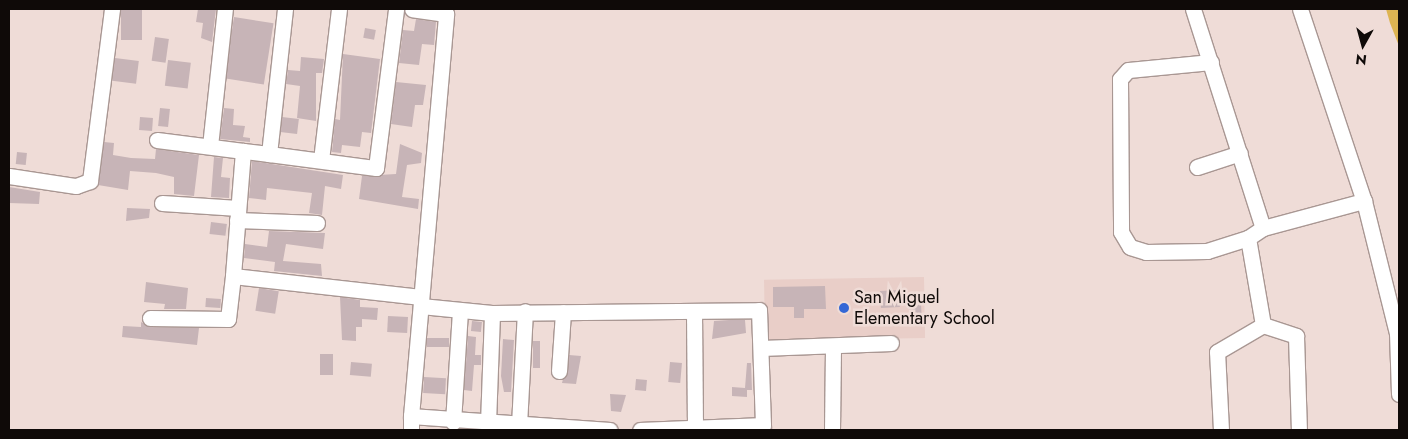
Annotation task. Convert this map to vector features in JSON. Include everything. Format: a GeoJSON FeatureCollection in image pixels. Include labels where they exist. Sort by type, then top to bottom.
{"type":"FeatureCollection","features":[{"type":"Feature","properties":{"kind":"street"},"geometry":{"type":"LineString","coordinates":[[9,176],[76,186],[90,181],[112,9]]}},
{"type":"Feature","properties":{"kind":"street"},"geometry":{"type":"LineString","coordinates":[[210,146],[225,9]]}},
{"type":"Feature","properties":{"kind":"street"},"geometry":{"type":"LineString","coordinates":[[269,154],[285,9]]}},
{"type":"Feature","properties":{"kind":"street"},"geometry":{"type":"LineString","coordinates":[[321,160],[339,9]]}},
{"type":"Feature","properties":{"kind":"street"},"geometry":{"type":"LineString","coordinates":[[157,140],[379,166],[396,9]]}},
{"type":"Feature","properties":{"kind":"street"},"geometry":{"type":"LineString","coordinates":[[412,9],[444,12],[411,423],[488,423],[610,430]]}},
{"type":"Feature","properties":{"kind":"street"},"geometry":{"type":"LineString","coordinates":[[1193,9],[1263,228]]}},
{"type":"Feature","properties":{"kind":"street"},"geometry":{"type":"LineString","coordinates":[[1300,9],[1364,201],[1397,333],[1399,394]]}},
{"type":"Feature","properties":{"kind":"street"},"geometry":{"type":"LineString","coordinates":[[1211,62],[1128,70],[1120,79],[1121,232],[1130,247],[1146,252],[1207,251],[1248,238],[1263,228],[1364,201]]}},
{"type":"Feature","properties":{"kind":"street"},"geometry":{"type":"LineString","coordinates":[[150,318],[228,319],[243,151]]}},
{"type":"Feature","properties":{"kind":"street"},"geometry":{"type":"LineString","coordinates":[[1197,167],[1240,153]]}},
{"type":"Feature","properties":{"kind":"street"},"geometry":{"type":"LineString","coordinates":[[162,203],[317,223]]}},
{"type":"Feature","properties":{"kind":"street"},"geometry":{"type":"LineString","coordinates":[[1248,238],[1263,325]]}},
{"type":"Feature","properties":{"kind":"street"},"geometry":{"type":"LineString","coordinates":[[233,276],[421,302],[460,312],[694,312],[759,310],[762,348],[763,426],[714,430],[640,430]]}},
{"type":"Feature","properties":{"kind":"street"},"geometry":{"type":"LineString","coordinates":[[519,425],[526,311]]}},
{"type":"Feature","properties":{"kind":"street"},"geometry":{"type":"LineString","coordinates":[[453,422],[460,312]]}},
{"type":"Feature","properties":{"kind":"street"},"geometry":{"type":"LineString","coordinates":[[559,371],[563,312]]}},
{"type":"Feature","properties":{"kind":"street"},"geometry":{"type":"LineString","coordinates":[[694,312],[696,429]]}},
{"type":"Feature","properties":{"kind":"street"},"geometry":{"type":"LineString","coordinates":[[488,423],[492,313]]}},
{"type":"Feature","properties":{"kind":"street"},"geometry":{"type":"LineString","coordinates":[[1221,430],[1217,352],[1263,325],[1296,336],[1299,430]]}},
{"type":"Feature","properties":{"kind":"street"},"geometry":{"type":"LineString","coordinates":[[762,348],[833,347],[891,343]]}},
{"type":"Feature","properties":{"kind":"street"},"geometry":{"type":"LineString","coordinates":[[832,430],[833,347]]}},
{"type":"Feature","properties":{"kind":"shaded area"},"geometry":{"type":"Polygon","coordinates":[[[1386,9],[1399,9],[1399,46],[1390,23],[1386,9]]]}},
{"type":"Feature","properties":{"kind":"shaded area","name":"San Miguel Elementary School"},"geometry":{"type":"Polygon","coordinates":[[[924,277],[925,338],[765,341],[764,280],[924,277]]]}},
{"type":"Feature","properties":{"kind":"building"},"geometry":{"type":"Polygon","coordinates":[[[121,9],[142,9],[142,40],[121,40],[121,9]]]}},
{"type":"Feature","properties":{"kind":"building"},"geometry":{"type":"Polygon","coordinates":[[[198,9],[216,9],[212,42],[201,38],[203,23],[196,22],[198,9]]]}},
{"type":"Feature","properties":{"kind":"building"},"geometry":{"type":"Polygon","coordinates":[[[234,17],[274,23],[264,84],[224,78],[234,17]]]}},
{"type":"Feature","properties":{"kind":"building"},"geometry":{"type":"Polygon","coordinates":[[[416,19],[436,22],[434,45],[422,44],[419,65],[399,63],[403,30],[414,31],[416,19]]]}},
{"type":"Feature","properties":{"kind":"building"},"geometry":{"type":"Polygon","coordinates":[[[365,28],[376,30],[374,40],[363,38],[365,28]]]}},
{"type":"Feature","properties":{"kind":"building"},"geometry":{"type":"Polygon","coordinates":[[[155,37],[169,39],[166,63],[152,61],[155,37]]]}},
{"type":"Feature","properties":{"kind":"building"},"geometry":{"type":"Polygon","coordinates":[[[343,54],[380,59],[371,133],[362,132],[360,147],[342,145],[341,153],[332,152],[335,119],[340,120],[343,54]]]}},
{"type":"Feature","properties":{"kind":"building"},"geometry":{"type":"Polygon","coordinates":[[[301,57],[324,59],[322,73],[316,73],[316,121],[297,118],[300,86],[286,84],[288,70],[300,71],[301,57]]]}},
{"type":"Feature","properties":{"kind":"building"},"geometry":{"type":"Polygon","coordinates":[[[115,58],[139,61],[136,84],[112,81],[115,58]]]}},
{"type":"Feature","properties":{"kind":"building"},"geometry":{"type":"Polygon","coordinates":[[[168,60],[191,63],[188,89],[165,86],[168,60]]]}},
{"type":"Feature","properties":{"kind":"building"},"geometry":{"type":"Polygon","coordinates":[[[396,82],[426,85],[423,105],[415,105],[412,127],[391,124],[396,82]]]}},
{"type":"Feature","properties":{"kind":"building"},"geometry":{"type":"Polygon","coordinates":[[[160,108],[170,109],[168,127],[158,126],[160,108]]]}},
{"type":"Feature","properties":{"kind":"building"},"geometry":{"type":"Polygon","coordinates":[[[224,108],[234,109],[233,125],[245,126],[243,137],[250,138],[250,142],[220,139],[224,108]]]}},
{"type":"Feature","properties":{"kind":"building"},"geometry":{"type":"Polygon","coordinates":[[[140,117],[153,118],[152,131],[139,130],[140,117]]]}},
{"type":"Feature","properties":{"kind":"building"},"geometry":{"type":"Polygon","coordinates":[[[282,117],[299,119],[297,134],[280,132],[282,117]]]}},
{"type":"Feature","properties":{"kind":"building"},"geometry":{"type":"Polygon","coordinates":[[[104,142],[114,143],[113,155],[131,158],[155,159],[156,149],[199,155],[194,196],[174,194],[174,177],[156,173],[130,171],[128,190],[98,185],[104,142]]]}},
{"type":"Feature","properties":{"kind":"building"},"geometry":{"type":"Polygon","coordinates":[[[400,144],[422,153],[421,163],[407,165],[402,197],[419,199],[418,209],[359,199],[362,176],[396,174],[400,144]]]}},
{"type":"Feature","properties":{"kind":"building"},"geometry":{"type":"Polygon","coordinates":[[[17,152],[27,153],[26,165],[16,164],[17,152]]]}},
{"type":"Feature","properties":{"kind":"building"},"geometry":{"type":"Polygon","coordinates":[[[214,157],[223,158],[221,177],[230,178],[229,198],[211,197],[214,157]]]}},
{"type":"Feature","properties":{"kind":"building"},"geometry":{"type":"Polygon","coordinates":[[[252,161],[343,175],[341,189],[325,186],[322,215],[309,213],[312,193],[267,188],[266,200],[249,198],[252,161]]]}},
{"type":"Feature","properties":{"kind":"building"},"geometry":{"type":"Polygon","coordinates":[[[9,187],[40,192],[39,204],[9,203],[9,187]]]}},
{"type":"Feature","properties":{"kind":"building"},"geometry":{"type":"Polygon","coordinates":[[[127,208],[150,209],[149,218],[126,221],[127,208]]]}},
{"type":"Feature","properties":{"kind":"building"},"geometry":{"type":"Polygon","coordinates":[[[211,222],[227,224],[225,236],[210,234],[211,222]]]}},
{"type":"Feature","properties":{"kind":"building"},"geometry":{"type":"Polygon","coordinates":[[[269,231],[325,233],[323,249],[286,244],[283,261],[321,264],[322,276],[274,271],[275,262],[244,258],[245,244],[267,247],[269,231]]]}},
{"type":"Feature","properties":{"kind":"building"},"geometry":{"type":"Polygon","coordinates":[[[146,282],[188,288],[186,309],[164,309],[165,304],[144,302],[146,282]]]}},
{"type":"Feature","properties":{"kind":"building"},"geometry":{"type":"Polygon","coordinates":[[[825,286],[826,309],[804,309],[804,318],[794,318],[794,307],[773,307],[773,287],[825,286]]]}},
{"type":"Feature","properties":{"kind":"building"},"geometry":{"type":"Polygon","coordinates":[[[259,288],[279,291],[275,314],[255,311],[259,288]]]}},
{"type":"Feature","properties":{"kind":"building"},"geometry":{"type":"Polygon","coordinates":[[[899,290],[900,307],[881,308],[880,291],[899,290]]]}},
{"type":"Feature","properties":{"kind":"building"},"geometry":{"type":"Polygon","coordinates":[[[340,297],[360,300],[360,307],[378,308],[377,320],[362,319],[362,327],[356,327],[356,341],[342,340],[340,297]]]}},
{"type":"Feature","properties":{"kind":"building"},"geometry":{"type":"Polygon","coordinates":[[[206,298],[221,299],[220,308],[205,307],[206,298]]]}},
{"type":"Feature","properties":{"kind":"building"},"geometry":{"type":"Polygon","coordinates":[[[909,301],[921,301],[922,324],[910,324],[909,301]]]}},
{"type":"Feature","properties":{"kind":"building"},"geometry":{"type":"Polygon","coordinates":[[[388,316],[408,317],[407,333],[387,332],[388,316]]]}},
{"type":"Feature","properties":{"kind":"building"},"geometry":{"type":"Polygon","coordinates":[[[745,320],[746,333],[712,339],[714,321],[745,320]]]}},
{"type":"Feature","properties":{"kind":"building"},"geometry":{"type":"Polygon","coordinates":[[[472,321],[482,322],[481,332],[471,331],[472,321]]]}},
{"type":"Feature","properties":{"kind":"building"},"geometry":{"type":"Polygon","coordinates":[[[141,322],[150,327],[199,328],[197,345],[122,337],[123,326],[141,327],[141,322]]]}},
{"type":"Feature","properties":{"kind":"building"},"geometry":{"type":"Polygon","coordinates":[[[468,336],[476,337],[475,355],[481,355],[481,365],[474,365],[472,391],[464,390],[468,336]]]}},
{"type":"Feature","properties":{"kind":"building"},"geometry":{"type":"Polygon","coordinates":[[[427,338],[449,338],[449,347],[427,347],[427,338]]]}},
{"type":"Feature","properties":{"kind":"building"},"geometry":{"type":"Polygon","coordinates":[[[503,339],[514,340],[511,392],[504,392],[501,376],[503,339]]]}},
{"type":"Feature","properties":{"kind":"building"},"geometry":{"type":"Polygon","coordinates":[[[533,341],[540,341],[540,368],[533,368],[533,341]]]}},
{"type":"Feature","properties":{"kind":"building"},"geometry":{"type":"Polygon","coordinates":[[[320,354],[333,354],[333,375],[320,375],[320,354]]]}},
{"type":"Feature","properties":{"kind":"building"},"geometry":{"type":"Polygon","coordinates":[[[569,355],[581,356],[576,384],[562,383],[569,355]]]}},
{"type":"Feature","properties":{"kind":"building"},"geometry":{"type":"Polygon","coordinates":[[[351,362],[372,364],[371,377],[350,375],[351,362]]]}},
{"type":"Feature","properties":{"kind":"building"},"geometry":{"type":"Polygon","coordinates":[[[670,362],[682,363],[680,383],[668,382],[670,362]]]}},
{"type":"Feature","properties":{"kind":"building"},"geometry":{"type":"Polygon","coordinates":[[[747,363],[751,363],[752,390],[747,390],[747,397],[732,396],[732,387],[745,388],[747,363]]]}},
{"type":"Feature","properties":{"kind":"building"},"geometry":{"type":"Polygon","coordinates":[[[424,377],[446,378],[445,394],[423,393],[424,377]]]}},
{"type":"Feature","properties":{"kind":"building"},"geometry":{"type":"Polygon","coordinates":[[[636,379],[647,380],[646,391],[635,390],[636,379]]]}},
{"type":"Feature","properties":{"kind":"building"},"geometry":{"type":"Polygon","coordinates":[[[610,394],[626,395],[621,412],[611,411],[610,394]]]}},
{"type":"Feature","properties":{"kind":"place","name":"San Miguel Elementary School"},"geometry":{"type":"Point","coordinates":[844,308]}}]}
